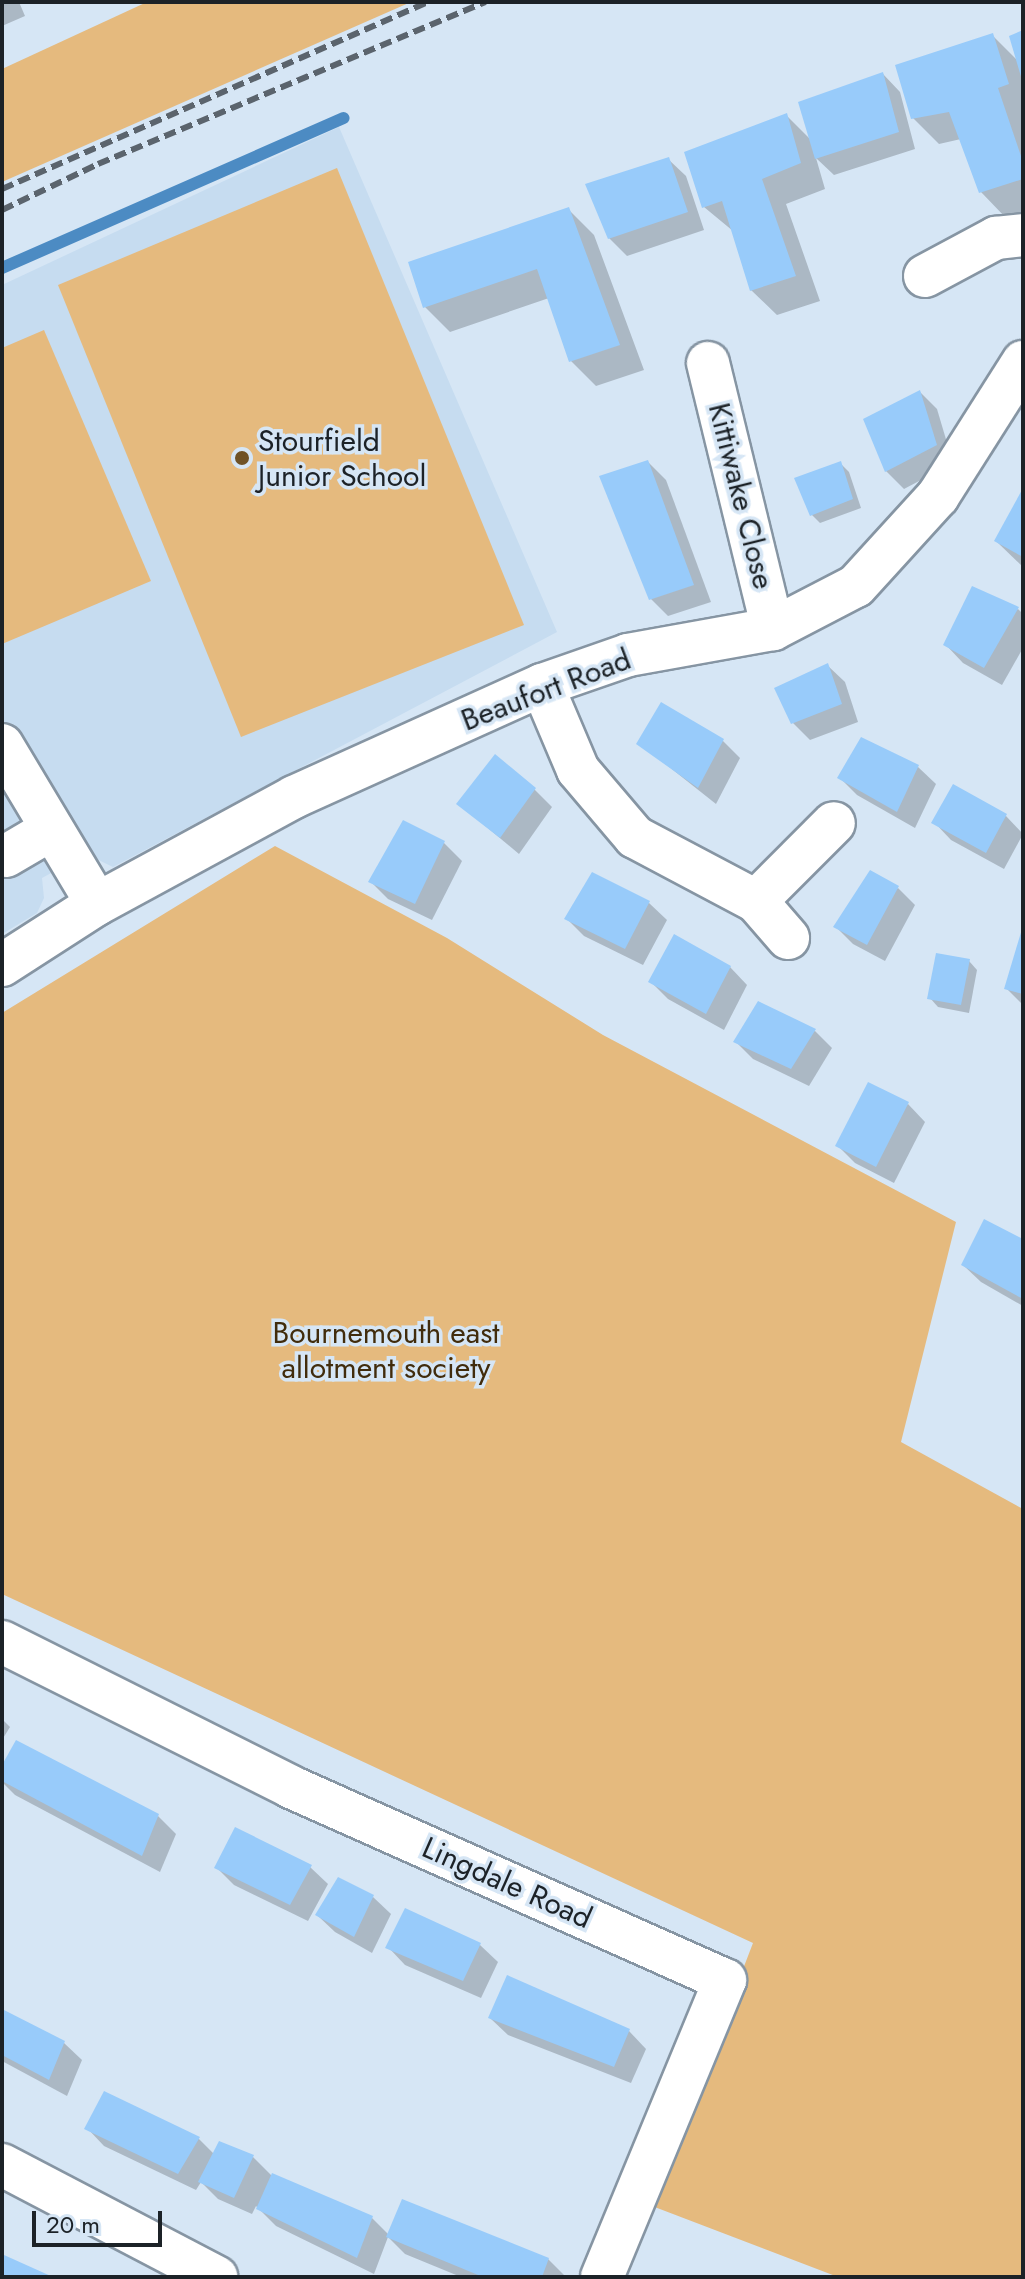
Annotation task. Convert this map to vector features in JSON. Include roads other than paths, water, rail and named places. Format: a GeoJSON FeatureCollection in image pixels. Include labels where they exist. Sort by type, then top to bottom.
{"type":"FeatureCollection","features":[{"type":"Feature","properties":{"kind":"street"},"geometry":{"type":"LineString","coordinates":[[925,276],[996,238],[1023,235]]}},
{"type":"Feature","properties":{"kind":"street","name":"Beaufort Road"},"geometry":{"type":"LineString","coordinates":[[2,965],[97,904],[294,797],[542,685],[628,655],[773,629],[856,586],[938,496],[1023,362]]}},
{"type":"Feature","properties":{"kind":"street","name":"Kittiwake Close"},"geometry":{"type":"LineString","coordinates":[[708,363],[773,629]]}},
{"type":"Feature","properties":{"kind":"street"},"geometry":{"type":"LineString","coordinates":[[542,685],[578,770],[635,837],[756,901],[788,938]]}},
{"type":"Feature","properties":{"kind":"street"},"geometry":{"type":"LineString","coordinates":[[2,745],[97,904]]}},
{"type":"Feature","properties":{"kind":"street"},"geometry":{"type":"LineString","coordinates":[[756,901],[834,823]]}},
{"type":"Feature","properties":{"kind":"street"},"geometry":{"type":"LineString","coordinates":[[6,856],[52,829]]}},
{"type":"Feature","properties":{"kind":"street","name":"Lingdale Road"},"geometry":{"type":"LineString","coordinates":[[2,1642],[291,1787],[725,1980],[602,2277]]}},
{"type":"Feature","properties":{"kind":"street"},"geometry":{"type":"LineString","coordinates":[[2,2165],[216,2277]]}},
{"type":"Feature","properties":{"kind":"waterway"},"geometry":{"type":"LineString","coordinates":[[2,268],[344,118]]}},
{"type":"Feature","properties":{"kind":"railway"},"geometry":{"type":"LineString","coordinates":[[2,189],[427,2]]}},
{"type":"Feature","properties":{"kind":"railway"},"geometry":{"type":"LineString","coordinates":[[2,210],[98,164],[485,2]]}},
{"type":"Feature","properties":{"kind":"place","name":"Stourfield Junior School"},"geometry":{"type":"Point","coordinates":[242,458]}},
{"type":"Feature","properties":{"kind":"park label","name":"Bournemouth east allotment society"},"geometry":{"type":"Point","coordinates":[386,1350]}}]}
